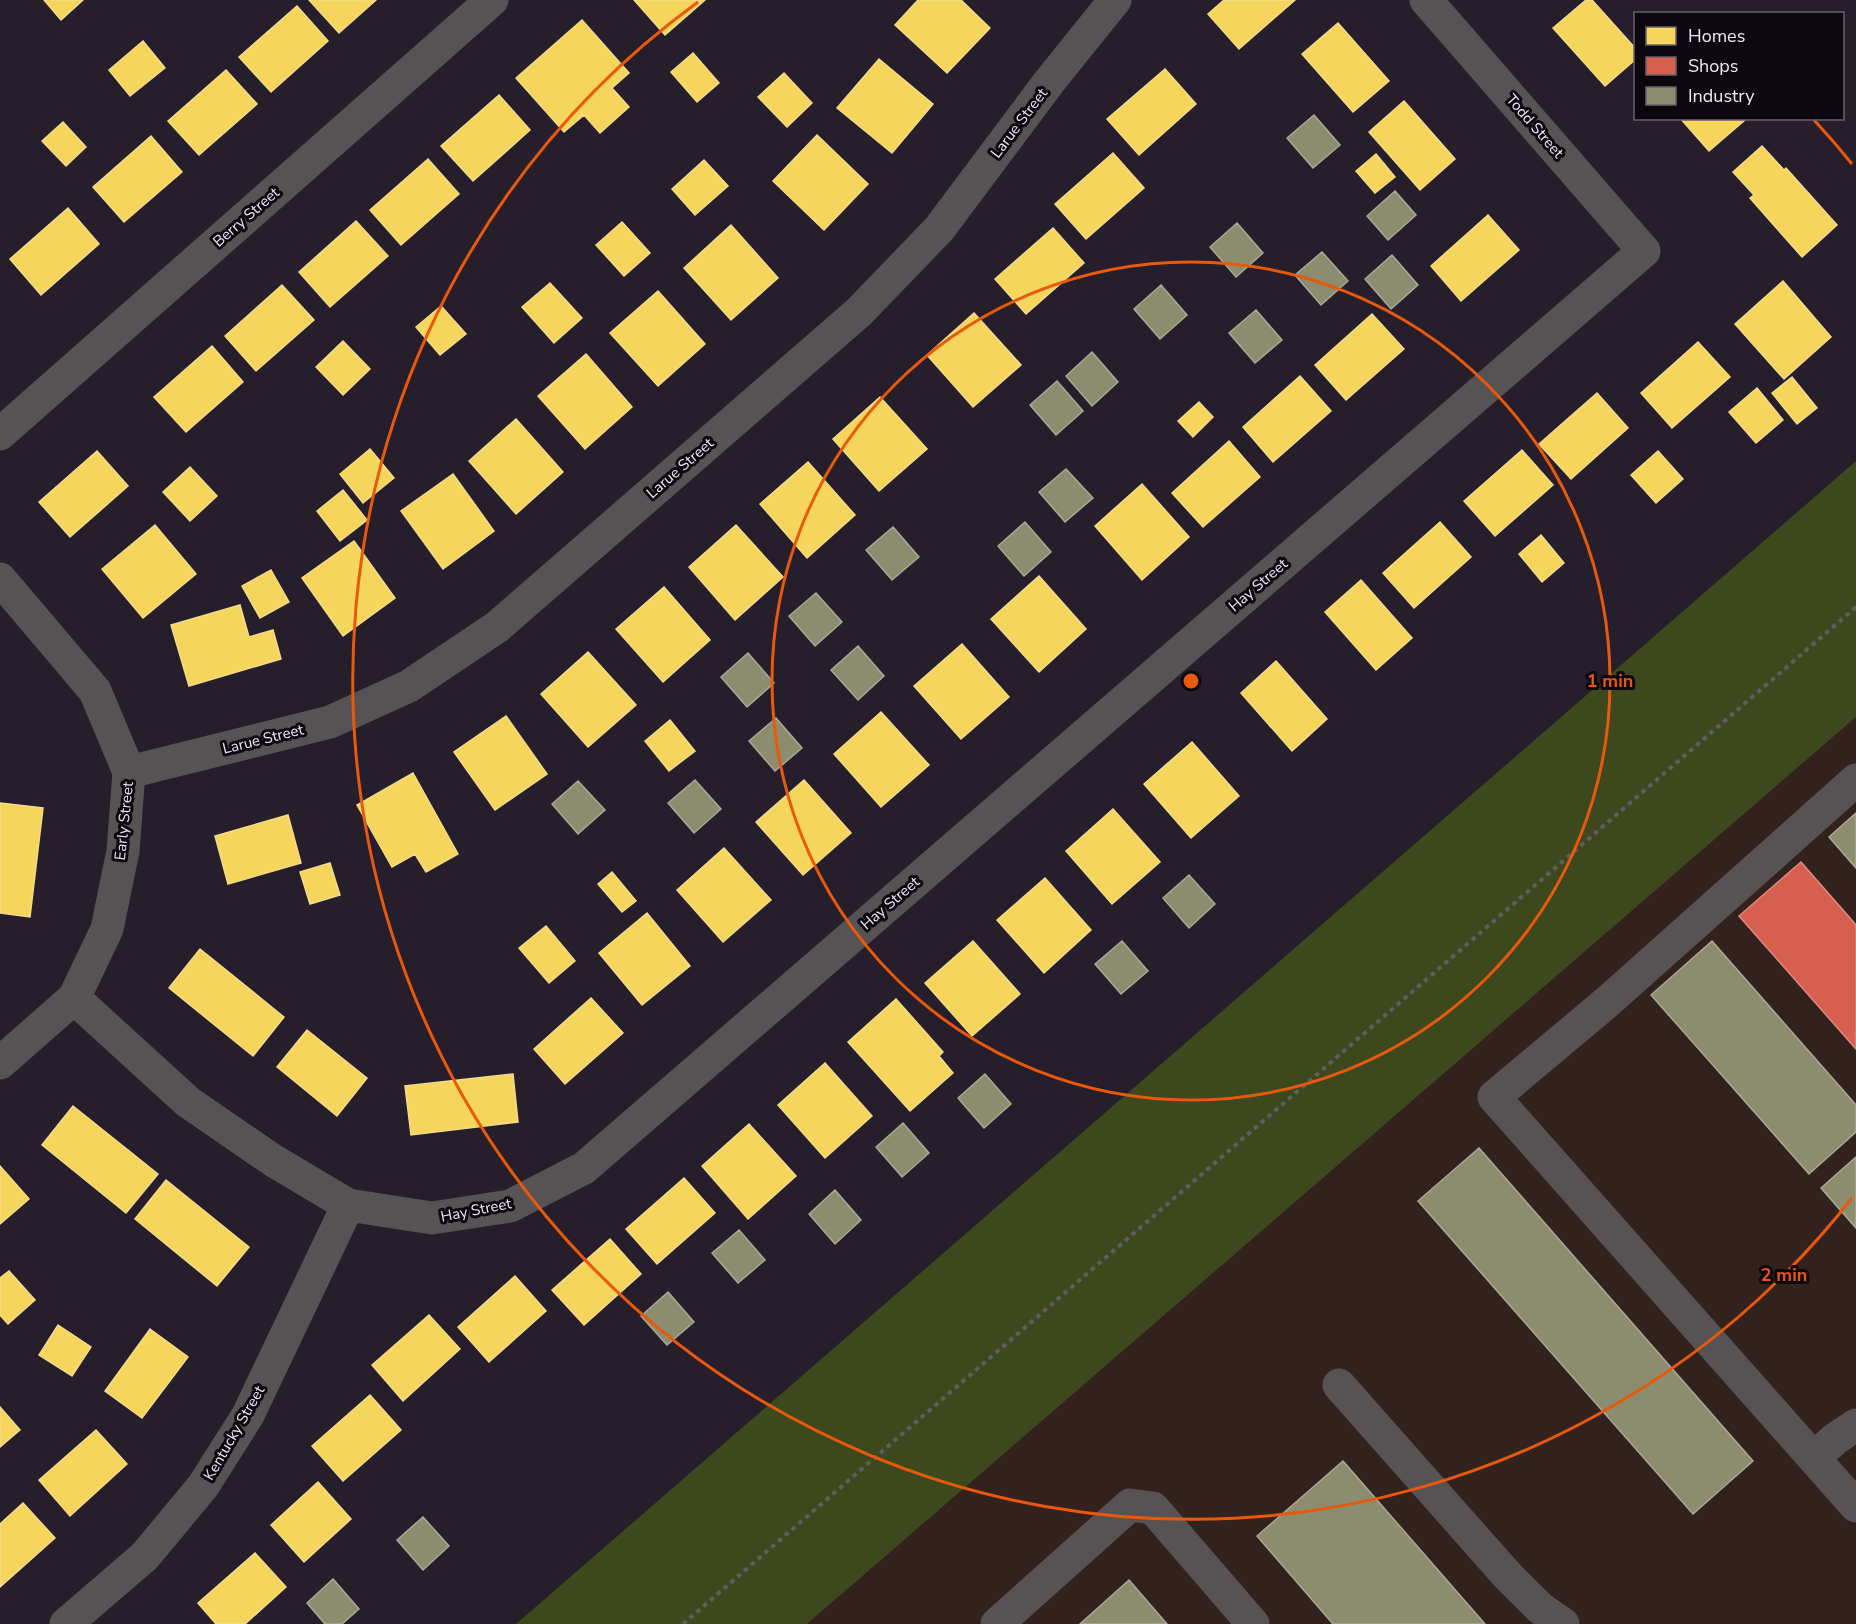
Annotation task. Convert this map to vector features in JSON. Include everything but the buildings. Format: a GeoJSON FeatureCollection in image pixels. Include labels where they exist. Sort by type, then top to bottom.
{"type":"FeatureCollection","features":[{"type":"Feature","properties":{"kind":"street","name":"Berry Street"},"geometry":{"type":"LineString","coordinates":[[0,434],[492,0]]}},
{"type":"Feature","properties":{"kind":"street","name":"Larue Street"},"geometry":{"type":"LineString","coordinates":[[129,772],[330,722],[408,686],[496,627],[859,312],[939,229],[1049,82],[1115,0]]}},
{"type":"Feature","properties":{"kind":"street","name":"Todd Street"},"geometry":{"type":"LineString","coordinates":[[1426,0],[1644,251]]}},
{"type":"Feature","properties":{"kind":"street","name":"Hay Street"},"geometry":{"type":"LineString","coordinates":[[74,998],[188,1102],[274,1161],[348,1205],[432,1218],[510,1206],[584,1168],[1644,251]]}},
{"type":"Feature","properties":{"kind":"street","name":"Early Street"},"geometry":{"type":"LineString","coordinates":[[0,579],[95,692],[129,772],[123,851],[106,929],[74,998],[0,1063]]}},
{"type":"Feature","properties":{"kind":"street"},"geometry":{"type":"LineString","coordinates":[[1856,780],[1606,1003],[1494,1097],[1856,1506]]}},
{"type":"Feature","properties":{"kind":"street","name":"Kentucky Street"},"geometry":{"type":"LineString","coordinates":[[66,1624],[145,1556],[203,1486],[248,1415],[348,1205]]}},
{"type":"Feature","properties":{"kind":"street"},"geometry":{"type":"LineString","coordinates":[[1339,1385],[1507,1575],[1540,1608],[1563,1624]]}},
{"type":"Feature","properties":{"kind":"street"},"geometry":{"type":"LineString","coordinates":[[1814,1458],[1835,1439],[1856,1425]]}},
{"type":"Feature","properties":{"kind":"street"},"geometry":{"type":"LineString","coordinates":[[997,1624],[1130,1504],[1153,1508],[1253,1624]]}},
{"type":"Feature","properties":{"kind":"path"},"geometry":{"type":"LineString","coordinates":[[683,1624],[1856,607]]}},
{"type":"Feature","properties":{"kind":"shaded area"},"geometry":{"type":"Polygon","coordinates":[[[1856,717],[1856,1624],[807,1624],[1856,717]]]}},
{"type":"Feature","properties":{"kind":"green space"},"geometry":{"type":"Polygon","coordinates":[[[1856,461],[1856,717],[807,1624],[516,1624],[1856,461]]]}}]}
